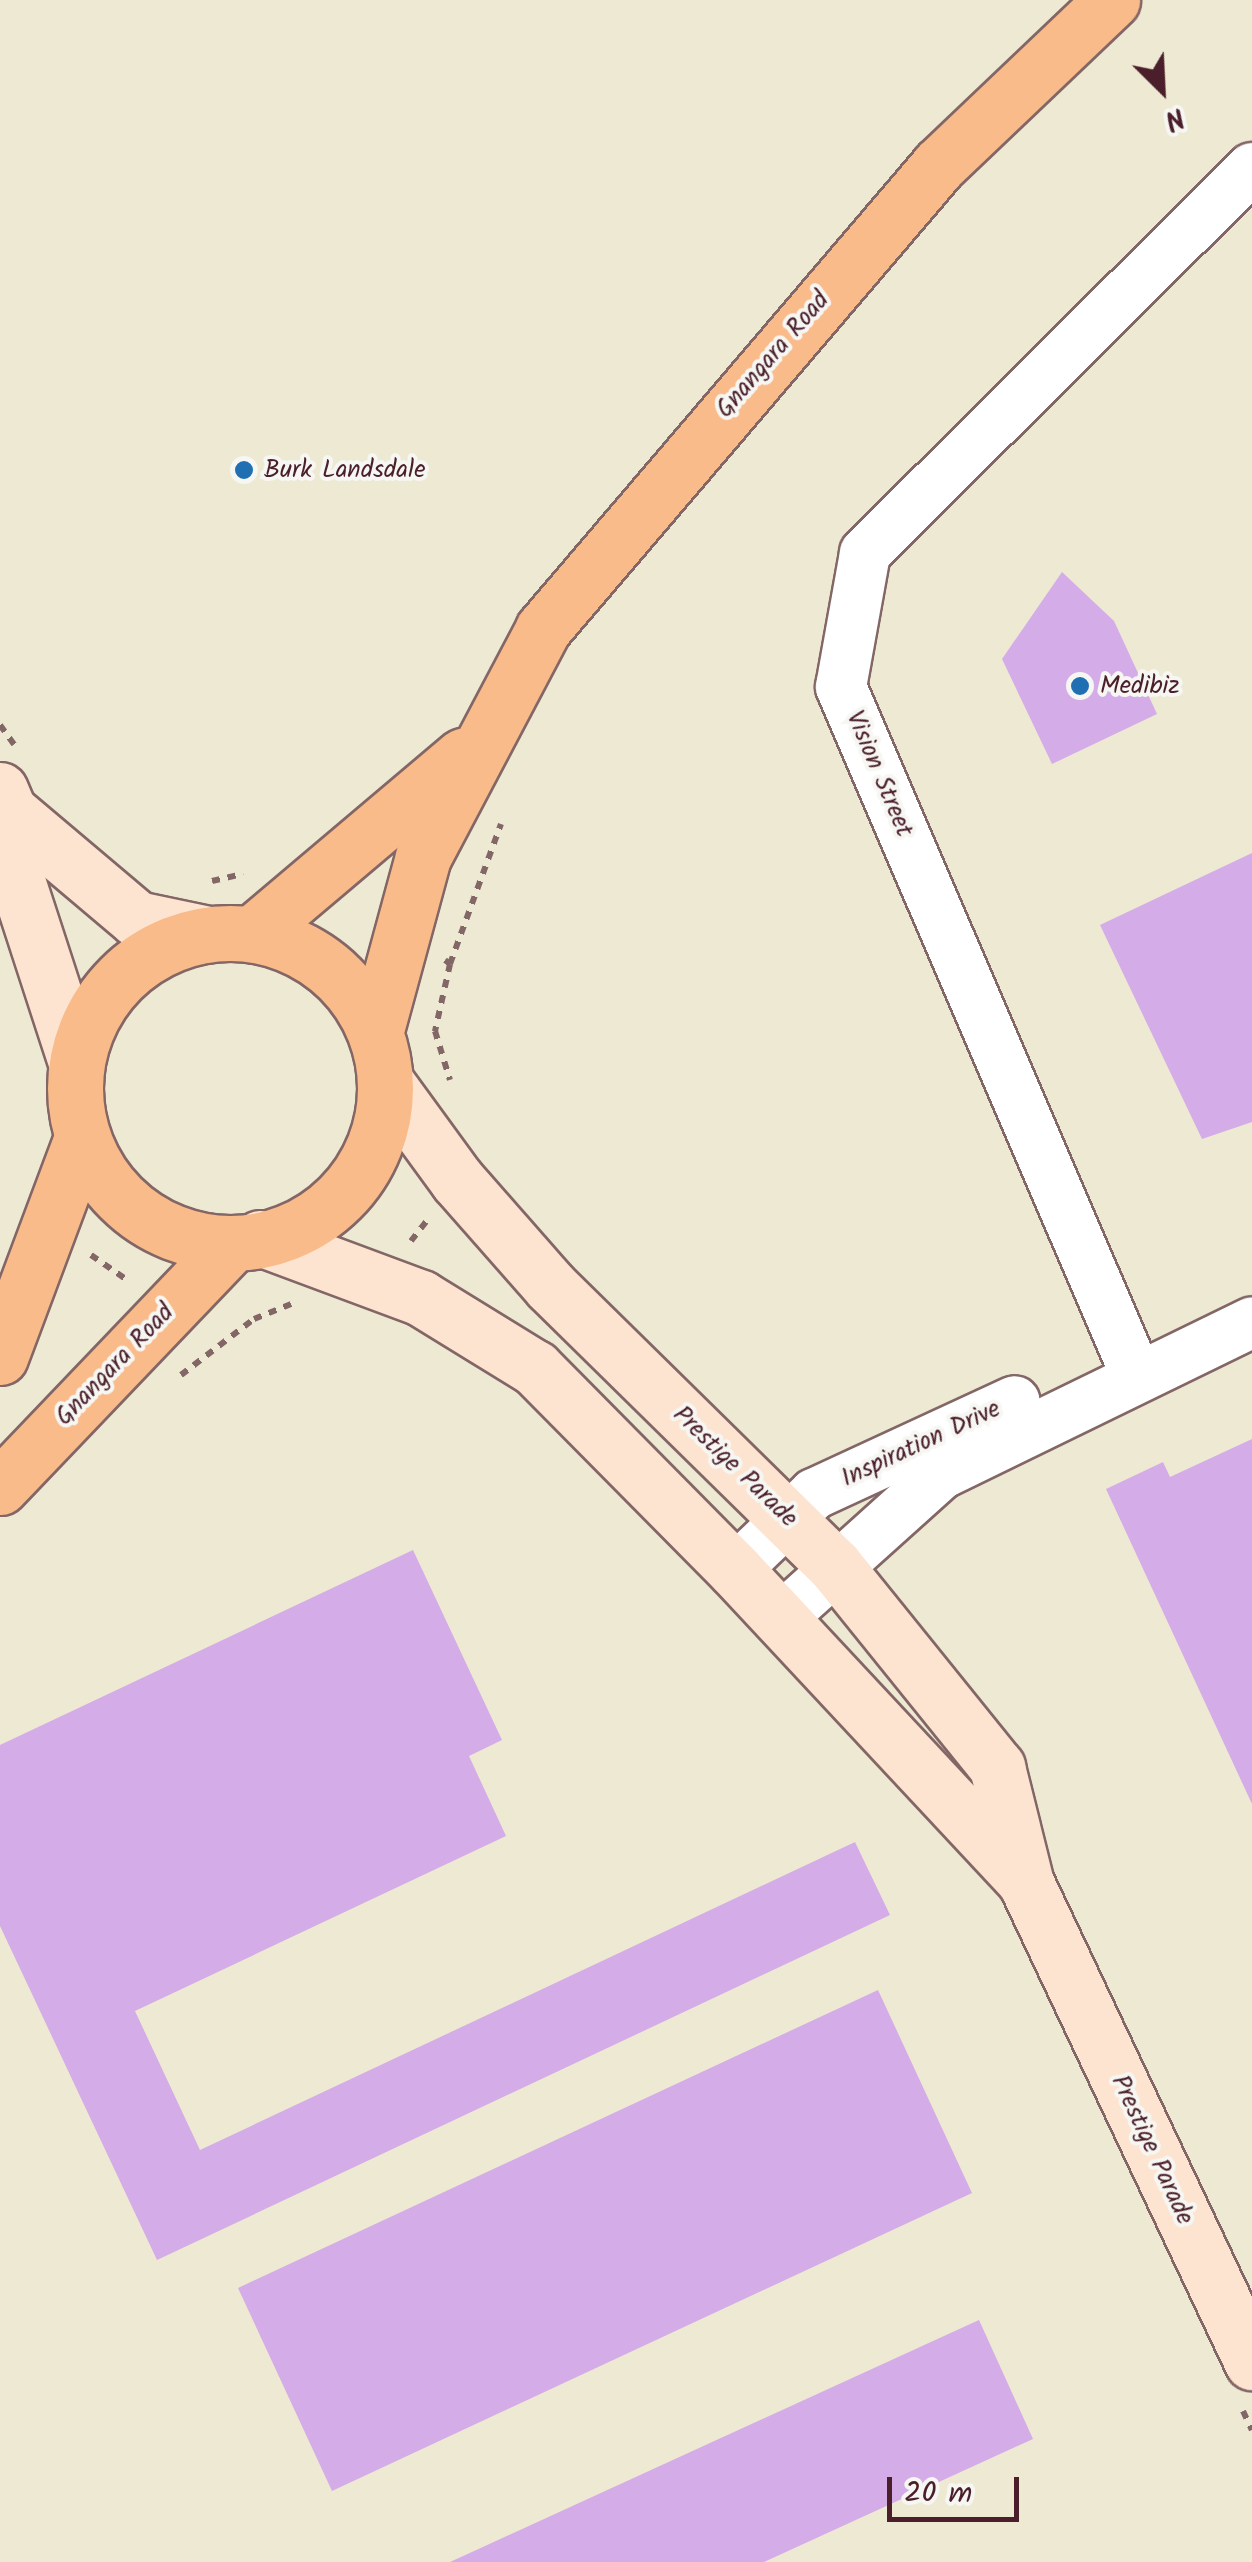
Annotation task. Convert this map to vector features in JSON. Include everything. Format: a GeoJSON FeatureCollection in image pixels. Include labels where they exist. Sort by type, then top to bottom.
{"type":"FeatureCollection","features":[{"type":"Feature","properties":{"kind":"main road","name":"Gnangara Road"},"geometry":{"type":"LineString","coordinates":[[376,1030],[423,857],[477,745],[543,629],[658,487],[938,165],[1112,0]]}},
{"type":"Feature","properties":{"kind":"main road","name":"Gnangara Road"},"geometry":{"type":"LineString","coordinates":[[0,1357],[82,1138],[76,1062],[92,1016],[121,977],[161,948],[219,917],[477,745]]}},
{"type":"Feature","properties":{"kind":"main road","name":"Gnangara Road"},"geometry":{"type":"LineString","coordinates":[[82,1138],[114,1194],[168,1232],[246,1242],[298,1229],[352,1187],[379,1138],[387,1084],[376,1030],[347,984],[304,950],[219,917]]}},
{"type":"Feature","properties":{"kind":"main road","name":"Gnangara Road"},"geometry":{"type":"LineString","coordinates":[[0,1487],[168,1309],[246,1242]]}},
{"type":"Feature","properties":{"kind":"street","name":"Vision Street"},"geometry":{"type":"LineString","coordinates":[[1137,1377],[842,687],[865,553],[1252,168]]}},
{"type":"Feature","properties":{"kind":"street"},"geometry":{"type":"LineString","coordinates":[[4,801],[137,918],[219,917]]}},
{"type":"Feature","properties":{"kind":"street"},"geometry":{"type":"LineString","coordinates":[[4,801],[11,862],[76,1062]]}},
{"type":"Feature","properties":{"kind":"street","name":"Prestige Parade"},"geometry":{"type":"LineString","coordinates":[[387,1084],[457,1180],[527,1260],[834,1565],[997,1767],[1026,1883],[1252,2362]]}},
{"type":"Feature","properties":{"kind":"street","name":"Prestige Parade"},"geometry":{"type":"LineString","coordinates":[[246,1242],[421,1298],[535,1368],[736,1570],[1026,1883]]}},
{"type":"Feature","properties":{"kind":"street"},"geometry":{"type":"LineString","coordinates":[[527,1260],[577,1346],[614,1391],[608,1443]]}},
{"type":"Feature","properties":{"kind":"street","name":"Inspiration Drive"},"geometry":{"type":"LineString","coordinates":[[780,1619],[834,1565],[941,1474],[1252,1322]]}},
{"type":"Feature","properties":{"kind":"street","name":"Inspiration Drive"},"geometry":{"type":"LineString","coordinates":[[736,1570],[814,1494],[1020,1399],[1137,1377]]}},
{"type":"Feature","properties":{"kind":"path"},"geometry":{"type":"LineString","coordinates":[[219,917],[254,870]]}},
{"type":"Feature","properties":{"kind":"path"},"geometry":{"type":"LineString","coordinates":[[380,1283],[457,1180]]}},
{"type":"Feature","properties":{"kind":"path"},"geometry":{"type":"LineString","coordinates":[[51,1227],[168,1309]]}},
{"type":"Feature","properties":{"kind":"path"},"geometry":{"type":"LineString","coordinates":[[174,1381],[254,1319],[302,1300]]}},
{"type":"Feature","properties":{"kind":"building","name":"Medibiz"},"geometry":{"type":"Polygon","coordinates":[[[1062,572],[1114,621],[1157,714],[1052,764],[1002,659],[1062,572]]]}},
{"type":"Feature","properties":{"kind":"building"},"geometry":{"type":"Polygon","coordinates":[[[1252,853],[1252,1122],[1202,1139],[1100,925],[1252,853]]]}},
{"type":"Feature","properties":{"kind":"building"},"geometry":{"type":"Polygon","coordinates":[[[1252,1439],[1252,1804],[1106,1489],[1163,1462],[1170,1477],[1252,1439]]]}},
{"type":"Feature","properties":{"kind":"building"},"geometry":{"type":"Polygon","coordinates":[[[413,1550],[502,1740],[469,1756],[506,1836],[135,2011],[200,2150],[855,1842],[890,1915],[157,2260],[0,1926],[0,1745],[413,1550]]]}},
{"type":"Feature","properties":{"kind":"building"},"geometry":{"type":"Polygon","coordinates":[[[878,1990],[972,2193],[332,2491],[238,2288],[878,1990]]]}},
{"type":"Feature","properties":{"kind":"building"},"geometry":{"type":"Polygon","coordinates":[[[979,2320],[1033,2439],[764,2562],[450,2562],[979,2320]]]}},
{"type":"Feature","properties":{"kind":"place","name":"Burk Landsdale"},"geometry":{"type":"Point","coordinates":[244,470]}},
{"type":"Feature","properties":{"kind":"place","name":"Medibiz"},"geometry":{"type":"Point","coordinates":[1080,686]}}]}
